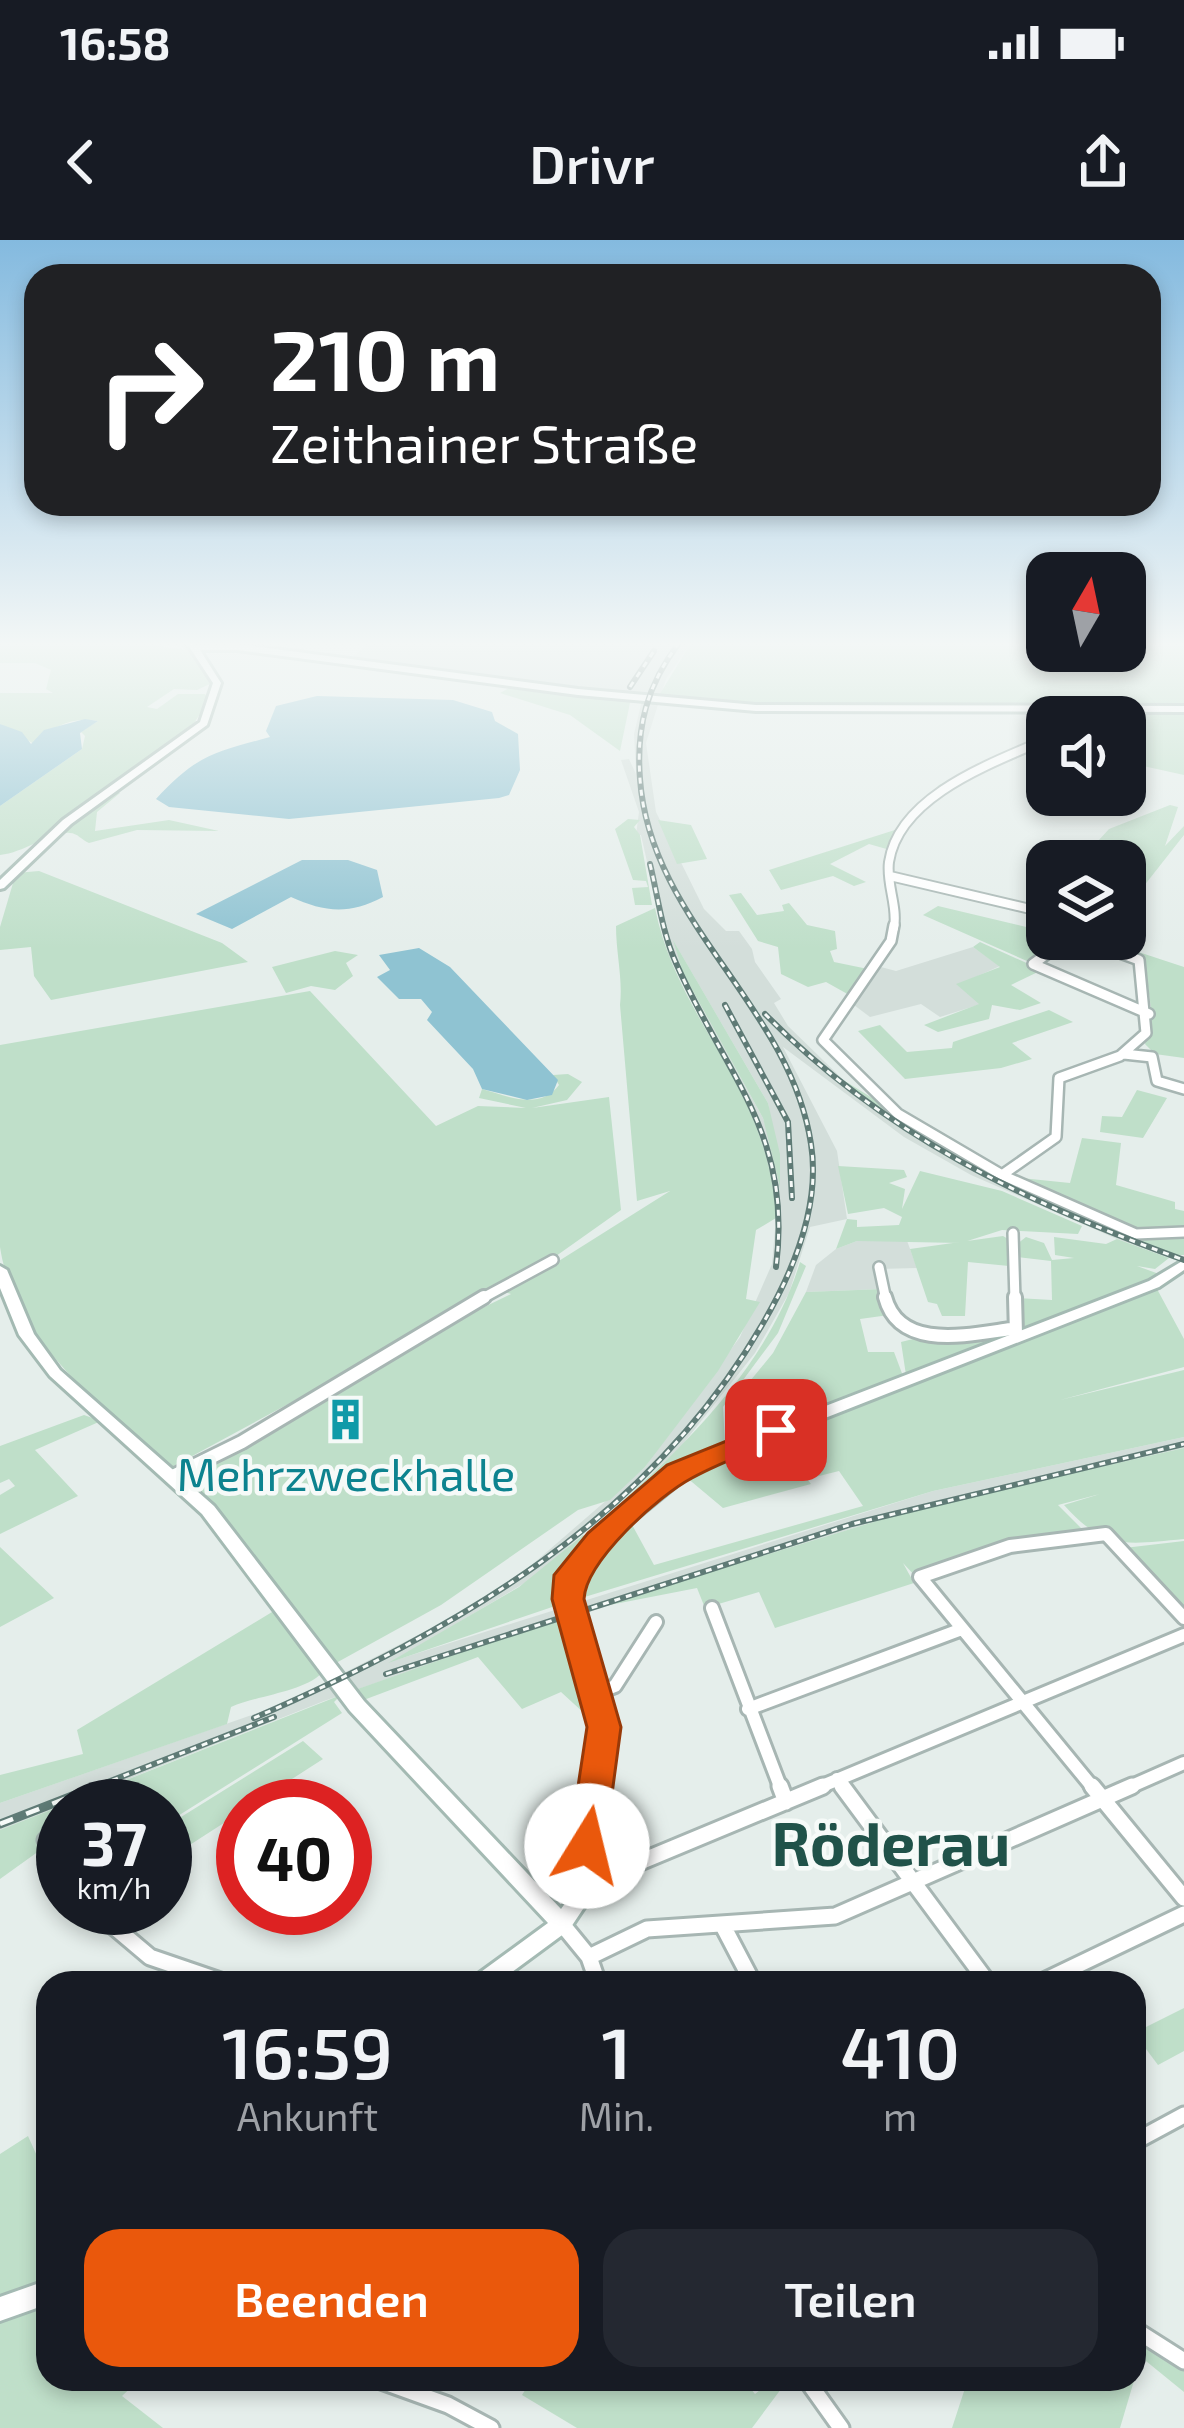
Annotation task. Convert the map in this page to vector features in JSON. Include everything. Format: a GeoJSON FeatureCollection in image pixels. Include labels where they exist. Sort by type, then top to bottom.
{"type":"FeatureCollection","features":[{"type":"Feature","properties":{"kind":"street"},"geometry":{"type":"LineString","coordinates":[[0,886],[67,822],[172,745]]}},
{"type":"Feature","properties":{"kind":"street"},"geometry":{"type":"LineString","coordinates":[[1026,749],[938,790],[898,841],[890,876],[891,941],[823,1040],[898,1114],[1002,1175],[1136,1234],[1184,1232]]}},
{"type":"Feature","properties":{"kind":"street"},"geometry":{"type":"LineString","coordinates":[[890,876],[1026,909]]}},
{"type":"Feature","properties":{"kind":"street"},"geometry":{"type":"LineString","coordinates":[[1038,960],[1033,964],[1149,1014]]}},
{"type":"Feature","properties":{"kind":"street"},"geometry":{"type":"LineString","coordinates":[[1002,1175],[1056,1137],[1059,1078],[1138,1046],[1149,1014],[1139,960]]}},
{"type":"Feature","properties":{"kind":"street"},"geometry":{"type":"LineString","coordinates":[[1138,1046],[1152,1057],[1157,1082],[1184,1089]]}},
{"type":"Feature","properties":{"kind":"street"},"geometry":{"type":"LineString","coordinates":[[1124,1054],[1152,1057]]}},
{"type":"Feature","properties":{"kind":"street"},"geometry":{"type":"LineString","coordinates":[[1013,1233],[1015,1333]]}},
{"type":"Feature","properties":{"kind":"street"},"geometry":{"type":"LineString","coordinates":[[171,1478],[242,1442],[415,1335],[554,1261]]}},
{"type":"Feature","properties":{"kind":"street"},"geometry":{"type":"LineString","coordinates":[[498,1971],[562,1924],[579,1903],[585,1875],[604,1727],[571,1607],[574,1567],[692,1464],[1015,1333],[1154,1284],[1184,1264]]}},
{"type":"Feature","properties":{"kind":"street"},"geometry":{"type":"LineString","coordinates":[[879,1267],[892,1320],[900,1329],[1015,1333]]}},
{"type":"Feature","properties":{"kind":"street"},"geometry":{"type":"LineString","coordinates":[[0,1270],[28,1335],[55,1373],[208,1510],[357,1706],[562,1924],[590,1958],[594,1971]]}},
{"type":"Feature","properties":{"kind":"street"},"geometry":{"type":"LineString","coordinates":[[1184,1618],[1106,1534],[1010,1546],[920,1576],[1184,1898]]}},
{"type":"Feature","properties":{"kind":"street"},"geometry":{"type":"LineString","coordinates":[[712,1608],[786,1802]]}},
{"type":"Feature","properties":{"kind":"street"},"geometry":{"type":"LineString","coordinates":[[597,1694],[615,1686],[656,1622]]}},
{"type":"Feature","properties":{"kind":"street"},"geometry":{"type":"LineString","coordinates":[[748,1708],[962,1629]]}},
{"type":"Feature","properties":{"kind":"street"},"geometry":{"type":"LineString","coordinates":[[585,1875],[611,1874],[1184,1635]]}},
{"type":"Feature","properties":{"kind":"street"},"geometry":{"type":"LineString","coordinates":[[590,1958],[647,1929],[835,1916],[1184,1763]]}},
{"type":"Feature","properties":{"kind":"street"},"geometry":{"type":"LineString","coordinates":[[837,1779],[979,1971]]}},
{"type":"Feature","properties":{"kind":"street"},"geometry":{"type":"LineString","coordinates":[[1065,1971],[1184,1914]]}},
{"type":"Feature","properties":{"kind":"street"},"geometry":{"type":"LineString","coordinates":[[722,1924],[747,1971]]}},
{"type":"Feature","properties":{"kind":"street"},"geometry":{"type":"LineString","coordinates":[[124,1935],[150,1957],[191,1971]]}},
{"type":"Feature","properties":{"kind":"street"},"geometry":{"type":"LineString","coordinates":[[1146,2136],[1184,2115]]}},
{"type":"Feature","properties":{"kind":"street"},"geometry":{"type":"LineString","coordinates":[[0,2309],[36,2296]]}},
{"type":"Feature","properties":{"kind":"street"},"geometry":{"type":"LineString","coordinates":[[1146,2337],[1184,2361]]}},
{"type":"Feature","properties":{"kind":"street"},"geometry":{"type":"LineString","coordinates":[[409,2391],[491,2428]]}},
{"type":"Feature","properties":{"kind":"street"},"geometry":{"type":"LineString","coordinates":[[815,2391],[841,2428]]}},
{"type":"Feature","properties":{"kind":"shaded area"},"geometry":{"type":"Polygon","coordinates":[[[635,745],[646,745],[656,812],[704,909],[726,931],[739,931],[781,999],[774,1003],[788,1026],[863,1099],[1006,1187],[1184,1258],[1184,1263],[971,1175],[904,1137],[783,1047],[837,1151],[847,1219],[810,1227],[789,1293],[755,1353],[679,1449],[533,1578],[396,1660],[933,1491],[1184,1437],[1184,1448],[923,1507],[584,1610],[324,1701],[128,1779],[69,1779],[283,1704],[473,1607],[527,1569],[645,1467],[740,1337],[772,1264],[776,1218],[767,1147],[754,1110],[668,955],[641,835],[636,835],[639,812],[621,760],[629,759],[636,774],[635,745]],[[674,942],[683,973],[763,1118],[780,1175],[768,1103],[674,942]]]}},
{"type":"Feature","properties":{"kind":"shaded area"},"geometry":{"type":"Polygon","coordinates":[[[973,947],[1000,966],[958,985],[981,1004],[940,1017],[921,1004],[870,1017],[854,1005],[877,966],[896,971],[973,947]]]}},
{"type":"Feature","properties":{"kind":"shaded area"},"geometry":{"type":"Polygon","coordinates":[[[906,1238],[917,1268],[878,1269],[883,1289],[806,1292],[816,1265],[836,1249],[857,1241],[906,1238]]]}},
{"type":"Feature","properties":{"kind":"shaded area"},"geometry":{"type":"Polygon","coordinates":[[[36,1790],[36,1816],[0,1830],[0,1803],[36,1790]]]}},
{"type":"Feature","properties":{"kind":"green space"},"geometry":{"type":"Polygon","coordinates":[[[83,745],[169,745],[110,787],[120,793],[97,812],[95,831],[169,820],[219,831],[137,830],[89,843],[63,833],[0,855],[0,806],[83,745]]]}},
{"type":"Feature","properties":{"kind":"green space"},"geometry":{"type":"Polygon","coordinates":[[[1146,745],[1184,745],[1184,775],[1146,767],[1146,745]]]}},
{"type":"Feature","properties":{"kind":"green space"},"geometry":{"type":"Polygon","coordinates":[[[1026,746],[939,787],[890,850],[869,844],[830,864],[866,882],[854,886],[833,876],[781,890],[769,870],[898,829],[939,785],[1026,746]]]}},
{"type":"Feature","properties":{"kind":"green space"},"geometry":{"type":"Polygon","coordinates":[[[1170,805],[1178,807],[1165,846],[1184,826],[1184,835],[1146,883],[1146,840],[1099,840],[1109,829],[1170,805]]]}},
{"type":"Feature","properties":{"kind":"green space"},"geometry":{"type":"Polygon","coordinates":[[[628,819],[640,820],[634,827],[640,835],[652,905],[635,905],[632,888],[648,887],[646,881],[633,880],[615,829],[628,819]]]}},
{"type":"Feature","properties":{"kind":"green space"},"geometry":{"type":"Polygon","coordinates":[[[658,820],[691,825],[707,859],[677,864],[658,820]]]}},
{"type":"Feature","properties":{"kind":"green space"},"geometry":{"type":"Polygon","coordinates":[[[39,871],[222,943],[248,962],[51,1000],[34,976],[31,947],[0,950],[0,927],[16,873],[39,871]]]}},
{"type":"Feature","properties":{"kind":"green space"},"geometry":{"type":"Polygon","coordinates":[[[741,893],[757,915],[784,911],[782,905],[789,903],[807,925],[835,931],[837,949],[830,951],[834,962],[868,969],[851,996],[826,982],[808,987],[781,974],[778,947],[758,941],[729,895],[741,893]]]}},
{"type":"Feature","properties":{"kind":"green space"},"geometry":{"type":"Polygon","coordinates":[[[938,906],[1026,927],[1029,960],[1027,961],[923,915],[938,906]]]}},
{"type":"Feature","properties":{"kind":"green space"},"geometry":{"type":"Polygon","coordinates":[[[655,908],[683,986],[741,1092],[770,1171],[776,1218],[756,1230],[746,1299],[760,1302],[718,1371],[645,1467],[610,1500],[578,1510],[441,1605],[336,1663],[228,1522],[186,1480],[404,1346],[511,1294],[499,1290],[172,1467],[66,1370],[23,1313],[9,1281],[0,1247],[0,1045],[310,991],[436,1126],[478,1106],[526,1108],[479,1098],[482,1089],[533,1100],[559,1085],[553,1075],[568,1074],[582,1082],[567,1100],[532,1108],[609,1097],[621,1210],[549,1261],[554,1264],[670,1191],[637,1201],[616,936],[616,926],[655,908]]]}},
{"type":"Feature","properties":{"kind":"green space"},"geometry":{"type":"Polygon","coordinates":[[[673,940],[768,1103],[780,1154],[780,1187],[763,1118],[683,973],[673,940]]]}},
{"type":"Feature","properties":{"kind":"green space"},"geometry":{"type":"Polygon","coordinates":[[[980,942],[1042,970],[1011,985],[1041,1003],[1020,1010],[992,1005],[989,1019],[938,1032],[924,1025],[979,1004],[956,984],[1000,967],[973,947],[980,942]]]}},
{"type":"Feature","properties":{"kind":"green space"},"geometry":{"type":"Polygon","coordinates":[[[335,951],[358,955],[346,963],[353,976],[335,990],[311,986],[286,993],[272,967],[335,951]]]}},
{"type":"Feature","properties":{"kind":"green space"},"geometry":{"type":"Polygon","coordinates":[[[1146,954],[1184,967],[1184,1058],[1155,1054],[1145,1044],[1152,1016],[1145,964],[1138,960],[1146,960],[1146,954]]]}},
{"type":"Feature","properties":{"kind":"green space"},"geometry":{"type":"Polygon","coordinates":[[[1049,1010],[1073,1022],[1012,1043],[1032,1059],[1001,1068],[905,1079],[858,1031],[880,1025],[907,1052],[952,1048],[953,1042],[1049,1010]]]}},
{"type":"Feature","properties":{"kind":"green space"},"geometry":{"type":"Polygon","coordinates":[[[840,1078],[995,1174],[1075,1213],[1137,1238],[1184,1234],[1184,1255],[1141,1244],[970,1168],[903,1127],[840,1078]]]}},
{"type":"Feature","properties":{"kind":"green space"},"geometry":{"type":"Polygon","coordinates":[[[1137,1090],[1167,1098],[1143,1138],[1100,1132],[1102,1116],[1122,1117],[1137,1090]]]}},
{"type":"Feature","properties":{"kind":"green space"},"geometry":{"type":"Polygon","coordinates":[[[1082,1138],[1121,1143],[1116,1185],[1175,1202],[1175,1209],[1184,1211],[1184,1229],[1131,1230],[1010,1177],[1070,1183],[1082,1138]]]}},
{"type":"Feature","properties":{"kind":"green space"},"geometry":{"type":"Polygon","coordinates":[[[838,1166],[904,1170],[907,1177],[889,1183],[905,1189],[902,1209],[920,1171],[1002,1191],[1082,1226],[1078,1234],[1002,1230],[961,1243],[857,1241],[836,1249],[847,1219],[857,1220],[857,1227],[899,1225],[902,1217],[884,1208],[848,1214],[838,1166]]]}},
{"type":"Feature","properties":{"kind":"green space"},"geometry":{"type":"Polygon","coordinates":[[[1003,1236],[1010,1240],[1009,1266],[968,1262],[965,1316],[942,1316],[937,1304],[928,1302],[910,1249],[1003,1236]]]}},
{"type":"Feature","properties":{"kind":"green space"},"geometry":{"type":"Polygon","coordinates":[[[1026,1237],[1044,1243],[1052,1260],[1074,1258],[1055,1255],[1054,1237],[1106,1244],[1117,1239],[1169,1258],[1155,1269],[1137,1266],[1159,1274],[1146,1283],[1017,1330],[1017,1298],[1052,1300],[1051,1261],[1017,1257],[1017,1244],[1026,1237]]]}},
{"type":"Feature","properties":{"kind":"green space"},"geometry":{"type":"Polygon","coordinates":[[[800,1262],[806,1266],[778,1333],[723,1407],[725,1443],[671,1471],[598,1535],[587,1532],[683,1444],[740,1377],[785,1302],[800,1262]]]}},
{"type":"Feature","properties":{"kind":"green space"},"geometry":{"type":"Polygon","coordinates":[[[883,1289],[889,1315],[860,1319],[868,1352],[894,1352],[903,1376],[782,1422],[730,1420],[732,1403],[773,1353],[806,1292],[883,1289]]]}},
{"type":"Feature","properties":{"kind":"green space"},"geometry":{"type":"Polygon","coordinates":[[[1157,1289],[1184,1339],[1184,1367],[1060,1400],[1184,1370],[1184,1437],[933,1491],[578,1599],[576,1588],[584,1566],[630,1521],[654,1565],[863,1506],[839,1471],[807,1479],[811,1484],[723,1508],[686,1477],[697,1467],[1157,1289]]]}},
{"type":"Feature","properties":{"kind":"green space"},"geometry":{"type":"Polygon","coordinates":[[[1005,1334],[906,1375],[901,1342],[929,1335],[1005,1334]]]}},
{"type":"Feature","properties":{"kind":"green space"},"geometry":{"type":"Polygon","coordinates":[[[84,1415],[101,1421],[35,1450],[78,1496],[0,1534],[0,1495],[15,1486],[9,1479],[0,1483],[0,1446],[84,1415]]]}},
{"type":"Feature","properties":{"kind":"green space"},"geometry":{"type":"Polygon","coordinates":[[[1184,1448],[1184,1539],[1118,1541],[1092,1530],[1064,1505],[1100,1494],[1058,1505],[1085,1532],[915,1576],[903,1563],[914,1583],[775,1628],[759,1592],[705,1608],[697,1588],[584,1610],[923,1507],[1184,1448]]]}},
{"type":"Feature","properties":{"kind":"green space"},"geometry":{"type":"Polygon","coordinates":[[[583,1535],[590,1540],[557,1584],[561,1604],[388,1663],[519,1587],[583,1535]]]}},
{"type":"Feature","properties":{"kind":"green space"},"geometry":{"type":"Polygon","coordinates":[[[1184,1541],[1184,1614],[1124,1548],[1184,1541]]]}},
{"type":"Feature","properties":{"kind":"green space"},"geometry":{"type":"Polygon","coordinates":[[[0,1547],[54,1598],[0,1627],[0,1547]]]}},
{"type":"Feature","properties":{"kind":"green space"},"geometry":{"type":"Polygon","coordinates":[[[277,1609],[322,1673],[292,1689],[231,1707],[227,1724],[69,1779],[36,1779],[36,1790],[0,1803],[0,1775],[83,1754],[77,1730],[277,1609]]]}},
{"type":"Feature","properties":{"kind":"green space"},"geometry":{"type":"Polygon","coordinates":[[[562,1617],[575,1642],[597,1725],[561,1692],[522,1709],[478,1657],[361,1701],[352,1691],[562,1617]]]}},
{"type":"Feature","properties":{"kind":"green space"},"geometry":{"type":"Polygon","coordinates":[[[341,1695],[334,1702],[342,1713],[237,1779],[216,1779],[216,1792],[192,1807],[192,1779],[129,1779],[341,1695]]]}},
{"type":"Feature","properties":{"kind":"green space"},"geometry":{"type":"Polygon","coordinates":[[[303,1741],[323,1759],[292,1779],[242,1779],[303,1741]]]}},
{"type":"Feature","properties":{"kind":"green space"},"geometry":{"type":"Polygon","coordinates":[[[216,1795],[216,1828],[192,1844],[192,1810],[216,1795]]]}},
{"type":"Feature","properties":{"kind":"green space"},"geometry":{"type":"Polygon","coordinates":[[[36,1816],[36,1853],[0,1879],[0,1830],[36,1816]]]}},
{"type":"Feature","properties":{"kind":"green space"},"geometry":{"type":"Polygon","coordinates":[[[1184,2008],[1184,2051],[1158,2065],[1146,2049],[1146,2027],[1184,2008]]]}},
{"type":"Feature","properties":{"kind":"green space"},"geometry":{"type":"Polygon","coordinates":[[[28,2136],[36,2154],[36,2284],[0,2297],[0,2154],[28,2136]]]}},
{"type":"Feature","properties":{"kind":"green space"},"geometry":{"type":"Polygon","coordinates":[[[36,2304],[36,2391],[127,2391],[122,2396],[163,2428],[0,2428],[0,2317],[36,2304]]]}},
{"type":"Feature","properties":{"kind":"green space"},"geometry":{"type":"Polygon","coordinates":[[[1146,2345],[1184,2369],[1184,2392],[1146,2361],[1146,2345]]]}},
{"type":"Feature","properties":{"kind":"green space"},"geometry":{"type":"Polygon","coordinates":[[[524,2391],[780,2391],[752,2428],[577,2428],[522,2395],[524,2391]]]}},
{"type":"Feature","properties":{"kind":"green space"},"geometry":{"type":"Polygon","coordinates":[[[964,2391],[1131,2391],[1120,2428],[952,2428],[964,2391]]]}},
{"type":"Feature","properties":{"kind":"water"},"geometry":{"type":"Polygon","coordinates":[[[0,745],[82,745],[82,749],[0,806],[0,745]]]}},
{"type":"Feature","properties":{"kind":"water"},"geometry":{"type":"Polygon","coordinates":[[[519,745],[520,770],[509,795],[499,798],[289,819],[169,807],[156,799],[184,772],[235,747],[519,745]]]}},
{"type":"Feature","properties":{"kind":"water"},"geometry":{"type":"Polygon","coordinates":[[[302,860],[348,860],[377,870],[383,897],[359,907],[337,909],[291,897],[232,929],[196,914],[302,860]]]}},
{"type":"Feature","properties":{"kind":"water"},"geometry":{"type":"Polygon","coordinates":[[[419,948],[450,967],[558,1080],[552,1095],[527,1100],[482,1089],[473,1069],[427,1020],[432,1012],[421,999],[399,999],[377,977],[390,970],[379,955],[419,948]]]}},
{"type":"Feature","properties":{"kind":"railway"},"geometry":{"type":"LineString","coordinates":[[254,1718],[403,1647],[473,1607],[604,1512],[663,1457],[716,1395],[762,1325],[794,1261],[808,1215],[813,1168],[798,1094],[777,1048],[668,877],[649,830],[640,745]]}},
{"type":"Feature","properties":{"kind":"railway"},"geometry":{"type":"LineString","coordinates":[[650,864],[676,963],[765,1142],[779,1220],[776,1267]]}},
{"type":"Feature","properties":{"kind":"railway"},"geometry":{"type":"LineString","coordinates":[[725,1005],[788,1122],[792,1198]]}},
{"type":"Feature","properties":{"kind":"railway"},"geometry":{"type":"LineString","coordinates":[[765,1014],[858,1095],[960,1161],[1069,1215],[1184,1260]]}},
{"type":"Feature","properties":{"kind":"railway"},"geometry":{"type":"LineString","coordinates":[[386,1674],[852,1524],[1184,1444]]}},
{"type":"Feature","properties":{"kind":"railway"},"geometry":{"type":"LineString","coordinates":[[116,1779],[274,1717]]}},
{"type":"Feature","properties":{"kind":"railway"},"geometry":{"type":"LineString","coordinates":[[0,1824],[36,1810]]}},
{"type":"Feature","properties":{"kind":"place","name":"Mehrzweckhalle"},"geometry":{"type":"Point","coordinates":[346,1419]}},
{"type":"Feature","properties":{"kind":"district","name":"Röderau"},"geometry":{"type":"Point","coordinates":[891,1845]}},
{"type":"Feature","properties":{"kind":"route"},"geometry":{"type":"LineString","coordinates":[[587,1846],[604,1727],[568,1599],[569,1575],[598,1541],[677,1472],[776,1430]]}}]}
